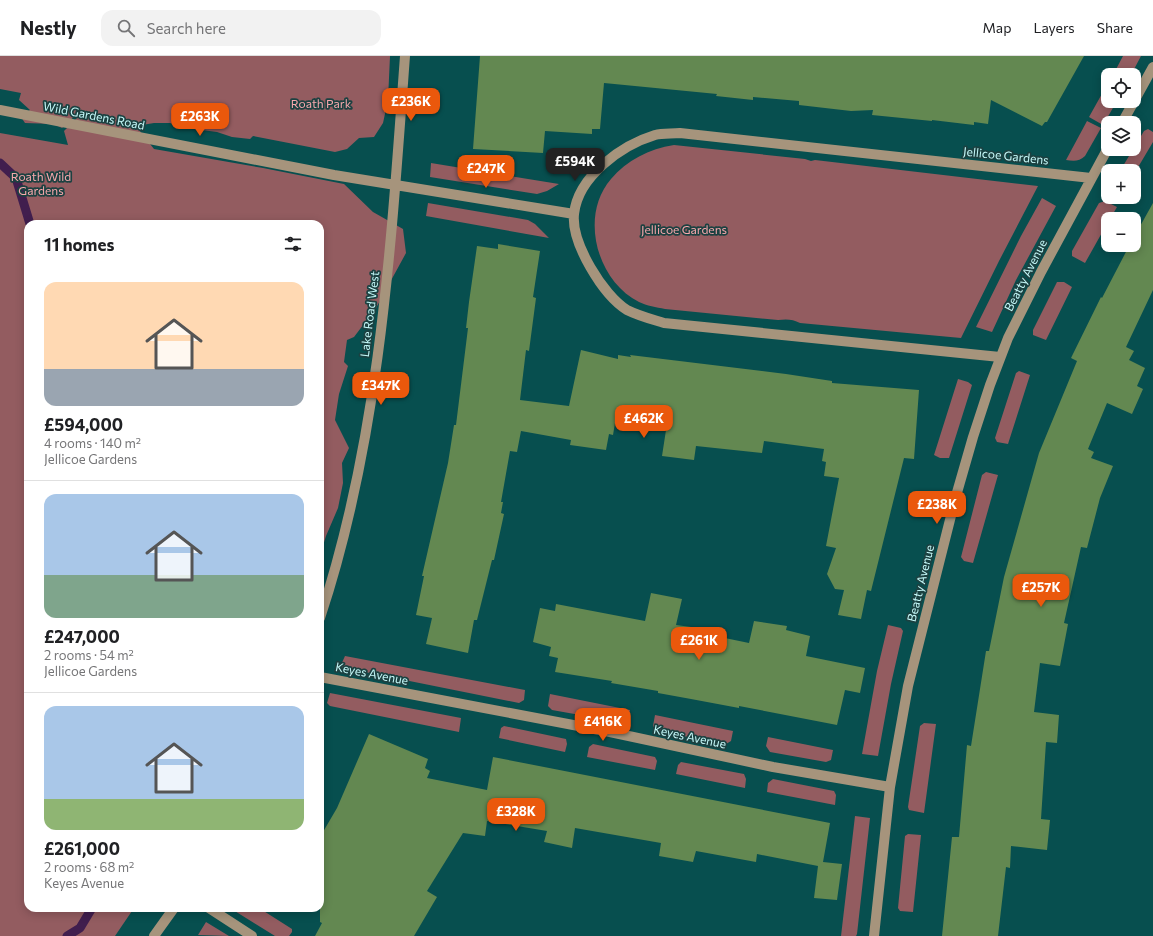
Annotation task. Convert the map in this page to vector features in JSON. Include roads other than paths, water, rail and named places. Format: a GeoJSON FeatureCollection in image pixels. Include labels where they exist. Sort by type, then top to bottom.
{"type":"FeatureCollection","features":[{"type":"Feature","properties":{"kind":"street","name":"Lake Road West"},"geometry":{"type":"LineString","coordinates":[[324,605],[342,546],[366,435],[383,322],[405,56]]}},
{"type":"Feature","properties":{"kind":"street"},"geometry":{"type":"LineString","coordinates":[[1126,116],[1153,67]]}},
{"type":"Feature","properties":{"kind":"street","name":"Wild Gardens Road"},"geometry":{"type":"LineString","coordinates":[[0,110],[395,185]]}},
{"type":"Feature","properties":{"kind":"street","name":"Jellicoe Gardens"},"geometry":{"type":"LineString","coordinates":[[1000,357],[664,323],[643,318],[626,309],[612,297],[598,279],[581,249],[576,233],[574,214],[579,198],[586,183],[603,165],[618,153],[637,142],[657,135],[680,133],[1091,178]]}},
{"type":"Feature","properties":{"kind":"street","name":"Beatty Avenue"},"geometry":{"type":"LineString","coordinates":[[874,936],[890,787],[908,686],[952,512],[973,437],[1000,357],[1008,338],[1038,278],[1103,156]]}},
{"type":"Feature","properties":{"kind":"street"},"geometry":{"type":"LineString","coordinates":[[395,185],[574,214]]}},
{"type":"Feature","properties":{"kind":"street","name":"Keyes Avenue"},"geometry":{"type":"LineString","coordinates":[[324,678],[610,732],[773,767],[890,787]]}},
{"type":"Feature","properties":{"kind":"street"},"geometry":{"type":"LineString","coordinates":[[154,936],[171,912]]}},
{"type":"Feature","properties":{"kind":"street"},"geometry":{"type":"LineString","coordinates":[[214,912],[252,936]]}},
{"type":"Feature","properties":{"kind":"waterway"},"geometry":{"type":"LineString","coordinates":[[0,163],[16,178],[29,220]]}},
{"type":"Feature","properties":{"kind":"waterway"},"geometry":{"type":"LineString","coordinates":[[67,936],[80,928],[90,912]]}},
{"type":"Feature","properties":{"kind":"park label","name":"Roath Park"},"geometry":{"type":"Point","coordinates":[321,103]}},
{"type":"Feature","properties":{"kind":"park label","name":"Roath Wild Gardens"},"geometry":{"type":"Point","coordinates":[41,183]}}]}
